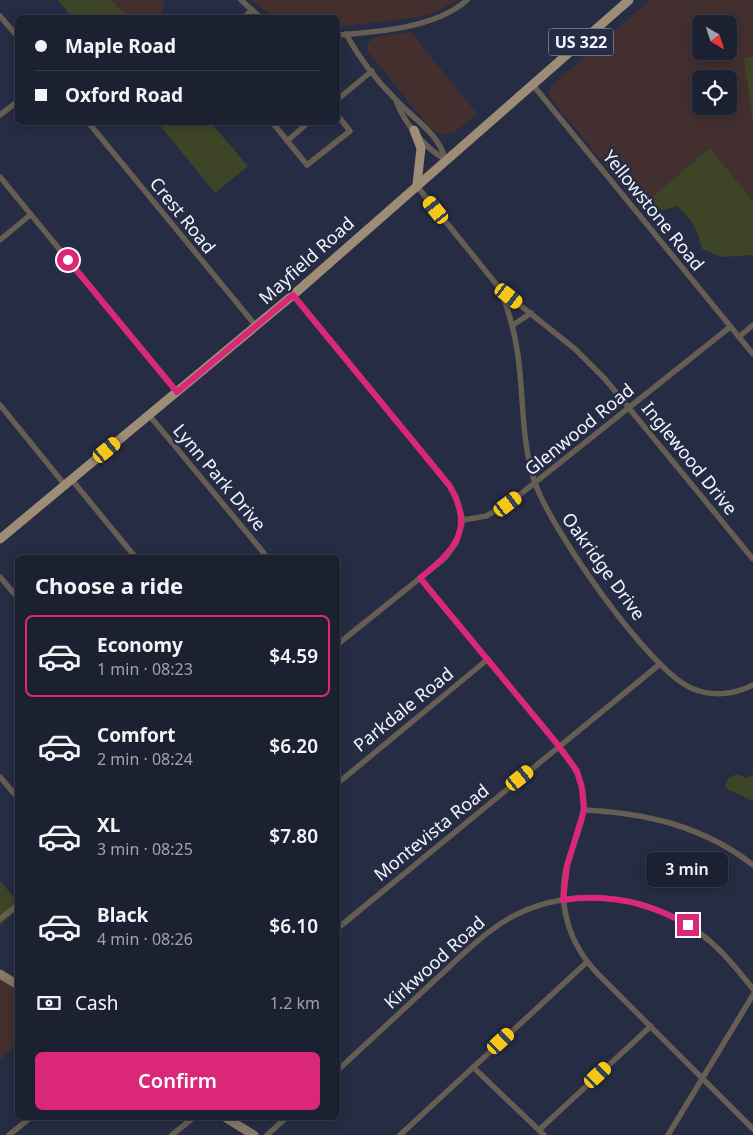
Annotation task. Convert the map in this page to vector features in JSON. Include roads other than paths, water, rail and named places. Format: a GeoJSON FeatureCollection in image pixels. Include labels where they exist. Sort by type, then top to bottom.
{"type":"FeatureCollection","features":[{"type":"Feature","properties":{"kind":"main road","name":"Mayfield Road"},"geometry":{"type":"LineString","coordinates":[[0,539],[293,295],[416,184],[629,0]]}},
{"type":"Feature","properties":{"kind":"main road"},"geometry":{"type":"LineString","coordinates":[[414,130],[421,148],[416,184]]}},
{"type":"Feature","properties":{"kind":"main road"},"geometry":{"type":"LineString","coordinates":[[0,974],[15,983]]}},
{"type":"Feature","properties":{"kind":"main road"},"geometry":{"type":"LineString","coordinates":[[229,1120],[254,1135]]}},
{"type":"Feature","properties":{"kind":"street"},"geometry":{"type":"LineString","coordinates":[[241,0],[258,15]]}},
{"type":"Feature","properties":{"kind":"street"},"geometry":{"type":"LineString","coordinates":[[340,35],[430,21],[448,14],[467,0]]}},
{"type":"Feature","properties":{"kind":"street"},"geometry":{"type":"LineString","coordinates":[[246,15],[252,10]]}},
{"type":"Feature","properties":{"kind":"street"},"geometry":{"type":"LineString","coordinates":[[0,16],[15,34]]}},
{"type":"Feature","properties":{"kind":"street"},"geometry":{"type":"LineString","coordinates":[[346,34],[396,101],[439,141],[446,159]]}},
{"type":"Feature","properties":{"kind":"street"},"geometry":{"type":"LineString","coordinates":[[340,97],[372,71]]}},
{"type":"Feature","properties":{"kind":"street","name":"Yellowstone Road"},"geometry":{"type":"LineString","coordinates":[[532,84],[753,354]]}},
{"type":"Feature","properties":{"kind":"street"},"geometry":{"type":"LineString","coordinates":[[396,101],[400,111],[429,149],[446,159]]}},
{"type":"Feature","properties":{"kind":"street"},"geometry":{"type":"LineString","coordinates":[[0,115],[15,103]]}},
{"type":"Feature","properties":{"kind":"street"},"geometry":{"type":"LineString","coordinates":[[274,125],[307,165],[350,131],[340,118]]}},
{"type":"Feature","properties":{"kind":"street","name":"Crest Road"},"geometry":{"type":"LineString","coordinates":[[90,125],[256,326]]}},
{"type":"Feature","properties":{"kind":"street"},"geometry":{"type":"LineString","coordinates":[[287,140],[305,125]]}},
{"type":"Feature","properties":{"kind":"street"},"geometry":{"type":"LineString","coordinates":[[0,177],[177,392]]}},
{"type":"Feature","properties":{"kind":"street","name":"Inglewood Drive"},"geometry":{"type":"LineString","coordinates":[[416,184],[501,290],[585,358],[630,407],[753,559]]}},
{"type":"Feature","properties":{"kind":"street"},"geometry":{"type":"LineString","coordinates":[[0,240],[30,215]]}},
{"type":"Feature","properties":{"kind":"street","name":"Oakridge Drive"},"geometry":{"type":"LineString","coordinates":[[501,290],[513,325],[518,357],[524,438],[535,484],[551,518],[583,568],[660,664],[678,681],[705,693],[726,694],[753,685]]}},
{"type":"Feature","properties":{"kind":"street"},"geometry":{"type":"LineString","coordinates":[[293,295],[449,485],[456,497],[463,520],[452,550],[340,641]]}},
{"type":"Feature","properties":{"kind":"street"},"geometry":{"type":"LineString","coordinates":[[513,325],[531,313]]}},
{"type":"Feature","properties":{"kind":"street"},"geometry":{"type":"LineString","coordinates":[[739,337],[753,325]]}},
{"type":"Feature","properties":{"kind":"street","name":"Glenwood Road"},"geometry":{"type":"LineString","coordinates":[[463,520],[475,519],[498,510],[535,484],[730,326]]}},
{"type":"Feature","properties":{"kind":"street"},"geometry":{"type":"LineString","coordinates":[[0,405],[133,555]]}},
{"type":"Feature","properties":{"kind":"street","name":"Lynn Park Drive"},"geometry":{"type":"LineString","coordinates":[[149,415],[266,555]]}},
{"type":"Feature","properties":{"kind":"street"},"geometry":{"type":"LineString","coordinates":[[0,577],[15,594]]}},
{"type":"Feature","properties":{"kind":"street"},"geometry":{"type":"LineString","coordinates":[[420,578],[559,747],[578,776],[582,788],[584,810],[567,866],[563,900],[572,937],[587,962],[753,1129]]}},
{"type":"Feature","properties":{"kind":"street","name":"Parkdale Road"},"geometry":{"type":"LineString","coordinates":[[340,780],[488,660]]}},
{"type":"Feature","properties":{"kind":"street","name":"Montevista Road"},"geometry":{"type":"LineString","coordinates":[[340,926],[660,664]]}},
{"type":"Feature","properties":{"kind":"street"},"geometry":{"type":"LineString","coordinates":[[0,777],[15,794]]}},
{"type":"Feature","properties":{"kind":"street"},"geometry":{"type":"LineString","coordinates":[[584,810],[633,814],[670,822],[716,841],[753,865]]}},
{"type":"Feature","properties":{"kind":"street","name":"Kirkwood Road"},"geometry":{"type":"LineString","coordinates":[[340,1068],[489,932],[522,912],[563,900],[613,899],[647,906],[672,916],[715,945],[753,989]]}},
{"type":"Feature","properties":{"kind":"street"},"geometry":{"type":"LineString","coordinates":[[0,919],[15,907]]}},
{"type":"Feature","properties":{"kind":"street"},"geometry":{"type":"LineString","coordinates":[[400,1135],[587,962]]}},
{"type":"Feature","properties":{"kind":"street"},"geometry":{"type":"LineString","coordinates":[[668,1135],[753,995]]}},
{"type":"Feature","properties":{"kind":"street"},"geometry":{"type":"LineString","coordinates":[[539,1130],[650,1026]]}},
{"type":"Feature","properties":{"kind":"street"},"geometry":{"type":"LineString","coordinates":[[473,1067],[544,1135]]}},
{"type":"Feature","properties":{"kind":"street"},"geometry":{"type":"LineString","coordinates":[[9,1135],[28,1120]]}},
{"type":"Feature","properties":{"kind":"street"},"geometry":{"type":"LineString","coordinates":[[172,1135],[191,1120]]}},
{"type":"Feature","properties":{"kind":"street"},"geometry":{"type":"LineString","coordinates":[[268,1135],[284,1120]]}}]}
